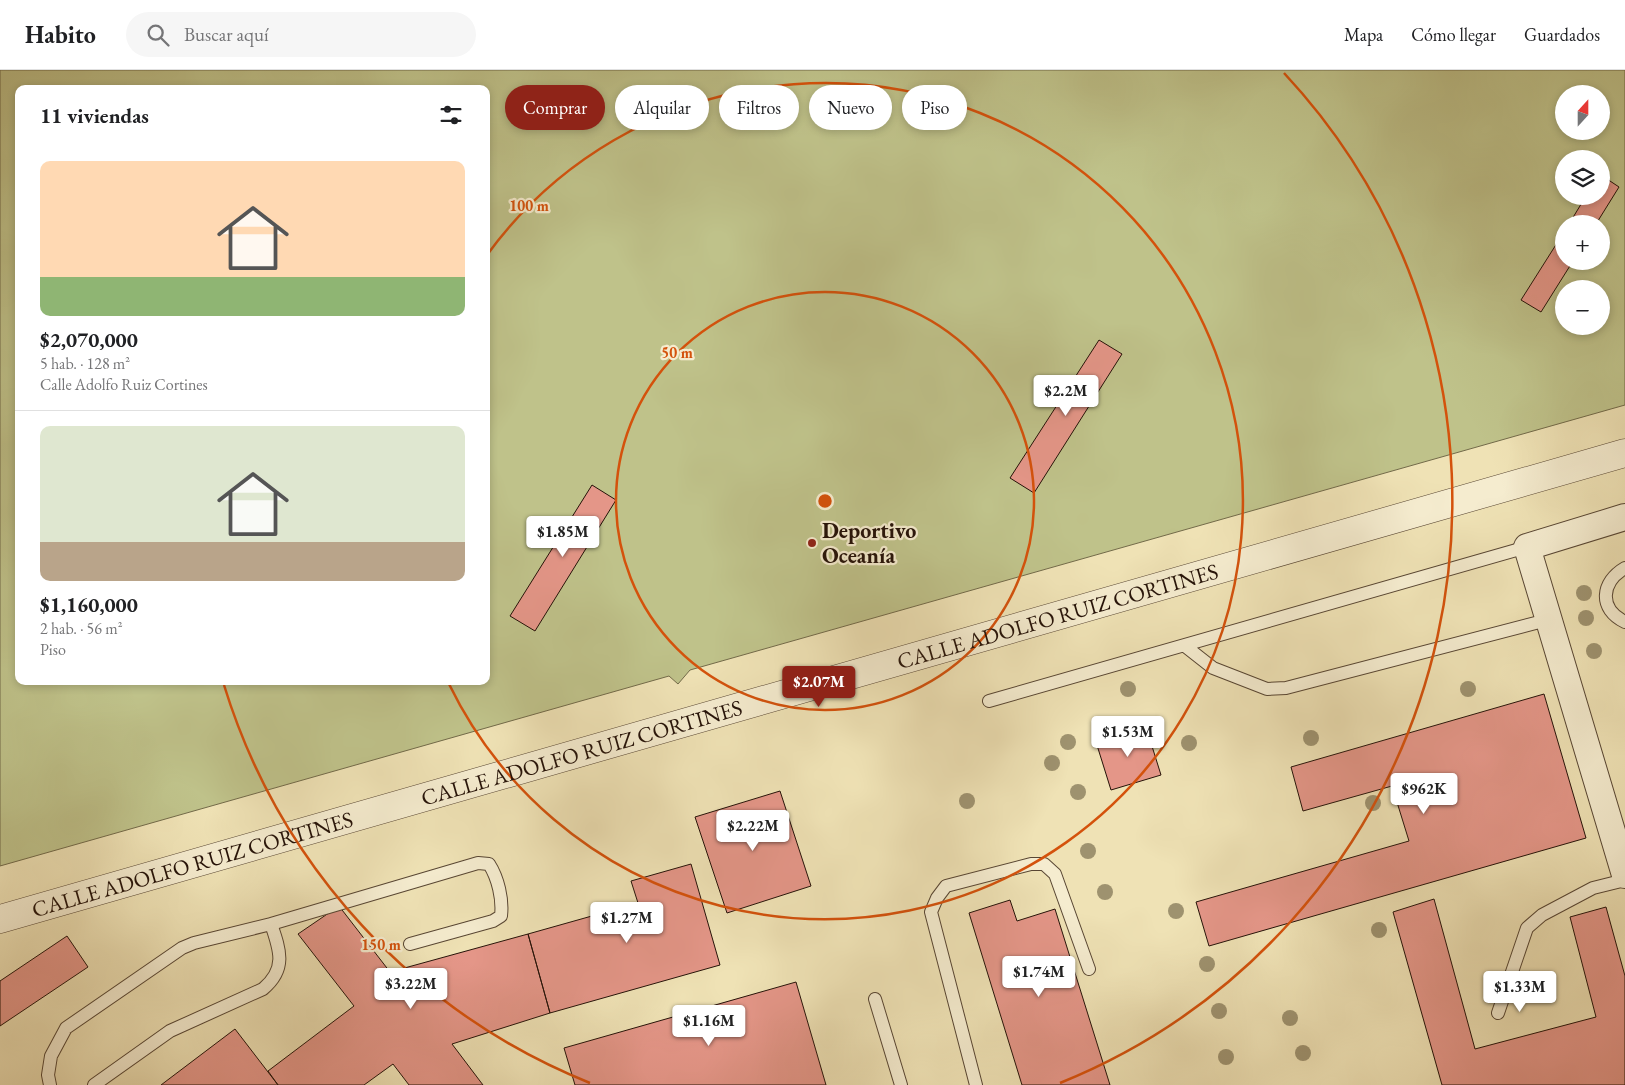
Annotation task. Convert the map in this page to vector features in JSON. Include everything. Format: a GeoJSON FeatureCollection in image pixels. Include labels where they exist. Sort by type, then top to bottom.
{"type":"FeatureCollection","features":[{"type":"Feature","properties":{"kind":"street","name":"CALLE ADOLFO RUIZ CORTINES"},"geometry":{"type":"LineString","coordinates":[[0,919],[1117,601],[1625,453]]}},
{"type":"Feature","properties":{"kind":"street"},"geometry":{"type":"LineString","coordinates":[[1625,518],[1526,547],[1625,875]]}},
{"type":"Feature","properties":{"kind":"lane"},"geometry":{"type":"LineString","coordinates":[[988,701],[1526,547]]}},
{"type":"Feature","properties":{"kind":"lane"},"geometry":{"type":"LineString","coordinates":[[1625,568],[1610,582],[1606,595],[1607,608],[1613,616],[1625,622]]}},
{"type":"Feature","properties":{"kind":"lane"},"geometry":{"type":"LineString","coordinates":[[1185,646],[1212,668],[1267,690],[1286,688],[1547,620]]}},
{"type":"Feature","properties":{"kind":"lane"},"geometry":{"type":"LineString","coordinates":[[50,1085],[48,1075],[51,1056],[66,1028],[182,948],[478,863],[489,864],[494,872],[502,906],[501,916],[493,921],[410,944]]}},
{"type":"Feature","properties":{"kind":"lane"},"geometry":{"type":"LineString","coordinates":[[976,1085],[932,912],[936,898],[946,886],[1031,864],[1044,864],[1056,874],[1089,969]]}},
{"type":"Feature","properties":{"kind":"lane"},"geometry":{"type":"LineString","coordinates":[[1498,1013],[1527,928],[1542,915],[1593,888],[1625,880]]}},
{"type":"Feature","properties":{"kind":"lane"},"geometry":{"type":"LineString","coordinates":[[94,1085],[170,1031],[263,989],[274,979],[279,964],[279,948],[271,924]]}},
{"type":"Feature","properties":{"kind":"lane"},"geometry":{"type":"LineString","coordinates":[[875,999],[900,1085]]}},
{"type":"Feature","properties":{"kind":"green space","name":"Deportivo Oceanía"},"geometry":{"type":"Polygon","coordinates":[[[0,70],[1625,70],[1625,405],[690,670],[678,684],[669,676],[0,866],[0,70]]]}},
{"type":"Feature","properties":{"kind":"building"},"geometry":{"type":"Polygon","coordinates":[[[1610,181],[1619,187],[1610,201],[1610,181]]]}},
{"type":"Feature","properties":{"kind":"building"},"geometry":{"type":"Polygon","coordinates":[[[1581,205],[1608,205],[1602,215],[1574,215],[1581,205]]]}},
{"type":"Feature","properties":{"kind":"building"},"geometry":{"type":"Polygon","coordinates":[[[1555,246],[1555,270],[1567,270],[1561,280],[1555,280],[1555,290],[1541,312],[1521,300],[1555,246]]]}},
{"type":"Feature","properties":{"kind":"building"},"geometry":{"type":"Polygon","coordinates":[[[1099,340],[1122,354],[1034,493],[1010,478],[1099,340]]]}},
{"type":"Feature","properties":{"kind":"building"},"geometry":{"type":"Polygon","coordinates":[[[592,485],[616,500],[535,631],[510,616],[592,485]]]}},
{"type":"Feature","properties":{"kind":"building"},"geometry":{"type":"Polygon","coordinates":[[[1544,694],[1586,838],[1209,946],[1196,902],[1409,841],[1392,786],[1303,811],[1291,767],[1544,694]]]}},
{"type":"Feature","properties":{"kind":"building"},"geometry":{"type":"Polygon","coordinates":[[[1146,727],[1161,775],[1111,790],[1096,742],[1146,727]]]}},
{"type":"Feature","properties":{"kind":"building"},"geometry":{"type":"Polygon","coordinates":[[[780,791],[811,886],[727,913],[695,817],[780,791]]]}},
{"type":"Feature","properties":{"kind":"building"},"geometry":{"type":"Polygon","coordinates":[[[691,864],[720,965],[550,1013],[528,934],[638,903],[631,881],[691,864]]]}},
{"type":"Feature","properties":{"kind":"building"},"geometry":{"type":"Polygon","coordinates":[[[1434,899],[1475,1049],[1596,1017],[1570,917],[1606,907],[1625,976],[1625,1085],[1442,1085],[1393,912],[1434,899]]]}},
{"type":"Feature","properties":{"kind":"building"},"geometry":{"type":"Polygon","coordinates":[[[1010,900],[1017,921],[1055,909],[1110,1085],[1022,1085],[969,913],[1010,900]]]}},
{"type":"Feature","properties":{"kind":"building"},"geometry":{"type":"Polygon","coordinates":[[[339,906],[390,972],[528,934],[550,1013],[452,1044],[483,1085],[409,1085],[393,1064],[364,1085],[278,1085],[268,1071],[354,1006],[298,934],[339,906]]]}},
{"type":"Feature","properties":{"kind":"building"},"geometry":{"type":"Polygon","coordinates":[[[67,936],[88,967],[0,1026],[0,981],[67,936]]]}},
{"type":"Feature","properties":{"kind":"building"},"geometry":{"type":"Polygon","coordinates":[[[796,982],[826,1085],[575,1085],[564,1048],[796,982]]]}},
{"type":"Feature","properties":{"kind":"building"},"geometry":{"type":"Polygon","coordinates":[[[235,1029],[278,1085],[161,1085],[235,1029]]]}},
{"type":"Feature","properties":{"kind":"place","name":"Deportivo Oceanía"},"geometry":{"type":"Point","coordinates":[812,543]}}]}
